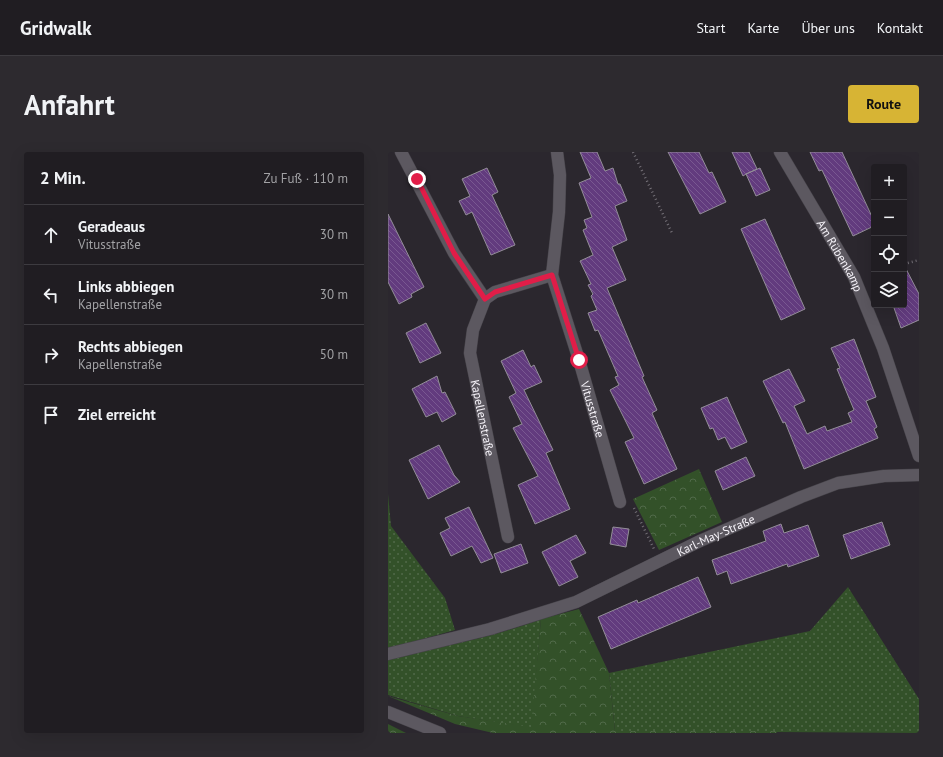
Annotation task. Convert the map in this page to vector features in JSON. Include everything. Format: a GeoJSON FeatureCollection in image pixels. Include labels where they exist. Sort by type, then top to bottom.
{"type":"FeatureCollection","features":[{"type":"Feature","properties":{"kind":"street"},"geometry":{"type":"LineString","coordinates":[[401,152],[454,253],[485,299],[495,292],[552,275]]}},
{"type":"Feature","properties":{"kind":"street","name":"Vitusstraße"},"geometry":{"type":"LineString","coordinates":[[557,152],[560,175],[559,212],[552,275],[579,360],[620,502]]}},
{"type":"Feature","properties":{"kind":"street","name":"Am Rübenkamp"},"geometry":{"type":"LineString","coordinates":[[780,152],[854,277],[884,348],[919,456]]}},
{"type":"Feature","properties":{"kind":"street","name":"Kapellenstraße"},"geometry":{"type":"LineString","coordinates":[[485,299],[473,330],[470,354],[508,537]]}},
{"type":"Feature","properties":{"kind":"street","name":"Karl-May-Straße"},"geometry":{"type":"LineString","coordinates":[[388,654],[520,621],[576,602],[700,541],[801,497],[838,483],[884,476],[919,475]]}},
{"type":"Feature","properties":{"kind":"street"},"geometry":{"type":"LineString","coordinates":[[388,712],[440,733]]}},
{"type":"Feature","properties":{"kind":"path"},"geometry":{"type":"LineString","coordinates":[[633,152],[672,233]]}},
{"type":"Feature","properties":{"kind":"path"},"geometry":{"type":"LineString","coordinates":[[907,263],[919,260]]}},
{"type":"Feature","properties":{"kind":"path"},"geometry":{"type":"LineString","coordinates":[[620,502],[629,500],[660,562]]}},
{"type":"Feature","properties":{"kind":"green space"},"geometry":{"type":"Polygon","coordinates":[[[699,469],[722,522],[659,550],[633,499],[699,469]]]}},
{"type":"Feature","properties":{"kind":"green space"},"geometry":{"type":"Polygon","coordinates":[[[388,494],[391,526],[445,598],[455,630],[388,649],[388,494]]]}},
{"type":"Feature","properties":{"kind":"green space"},"geometry":{"type":"Polygon","coordinates":[[[848,587],[919,699],[919,733],[615,731],[609,673],[810,631],[848,587]]]}},
{"type":"Feature","properties":{"kind":"green space"},"geometry":{"type":"Polygon","coordinates":[[[579,609],[609,673],[615,731],[776,731],[777,733],[493,733],[455,724],[388,696],[458,716],[531,727],[541,619],[579,609]]]}},
{"type":"Feature","properties":{"kind":"green space"},"geometry":{"type":"Polygon","coordinates":[[[541,619],[532,728],[458,716],[388,695],[388,658],[484,637],[541,619]]]}},
{"type":"Feature","properties":{"kind":"green space"},"geometry":{"type":"Polygon","coordinates":[[[388,724],[406,733],[388,733],[388,724]]]}},
{"type":"Feature","properties":{"kind":"building"},"geometry":{"type":"Polygon","coordinates":[[[580,152],[597,152],[605,171],[613,168],[618,184],[620,184],[627,201],[615,206],[627,240],[612,247],[626,280],[607,288],[644,376],[642,377],[657,410],[652,413],[677,469],[644,484],[625,442],[634,438],[610,390],[619,385],[615,377],[618,376],[598,330],[595,331],[588,313],[597,310],[591,296],[593,294],[588,285],[591,284],[580,261],[593,255],[583,230],[587,228],[584,220],[592,217],[579,183],[591,178],[580,152]]]}},
{"type":"Feature","properties":{"kind":"building"},"geometry":{"type":"Polygon","coordinates":[[[668,152],[699,152],[709,173],[712,172],[726,202],[700,214],[668,152]]]}},
{"type":"Feature","properties":{"kind":"building"},"geometry":{"type":"Polygon","coordinates":[[[732,152],[749,152],[757,169],[743,176],[732,152]]]}},
{"type":"Feature","properties":{"kind":"building"},"geometry":{"type":"Polygon","coordinates":[[[810,152],[842,152],[871,215],[871,227],[853,236],[822,170],[819,171],[810,152]]]}},
{"type":"Feature","properties":{"kind":"building"},"geometry":{"type":"Polygon","coordinates":[[[487,168],[498,192],[492,195],[515,245],[491,255],[472,212],[466,215],[459,201],[470,196],[462,179],[487,168]]]}},
{"type":"Feature","properties":{"kind":"building"},"geometry":{"type":"Polygon","coordinates":[[[760,168],[770,190],[756,196],[746,174],[760,168]]]}},
{"type":"Feature","properties":{"kind":"building"},"geometry":{"type":"Polygon","coordinates":[[[388,214],[424,287],[411,294],[412,297],[399,304],[388,282],[388,214]]]}},
{"type":"Feature","properties":{"kind":"building"},"geometry":{"type":"Polygon","coordinates":[[[765,219],[805,309],[781,320],[741,229],[765,219]]]}},
{"type":"Feature","properties":{"kind":"building"},"geometry":{"type":"Polygon","coordinates":[[[907,271],[919,294],[919,320],[901,328],[894,308],[907,308],[907,271]]]}},
{"type":"Feature","properties":{"kind":"building"},"geometry":{"type":"Polygon","coordinates":[[[426,323],[441,353],[420,363],[406,333],[426,323]]]}},
{"type":"Feature","properties":{"kind":"building"},"geometry":{"type":"Polygon","coordinates":[[[854,339],[876,397],[866,401],[877,427],[874,429],[878,438],[804,469],[785,422],[783,423],[763,381],[789,369],[805,401],[794,406],[807,434],[825,426],[827,431],[852,422],[848,413],[854,410],[837,369],[840,368],[831,348],[854,339]]]}},
{"type":"Feature","properties":{"kind":"building"},"geometry":{"type":"Polygon","coordinates":[[[523,350],[531,367],[534,365],[542,382],[524,390],[553,450],[546,453],[570,509],[535,524],[518,485],[538,476],[513,428],[522,424],[509,397],[516,393],[501,361],[523,350]]]}},
{"type":"Feature","properties":{"kind":"building"},"geometry":{"type":"Polygon","coordinates":[[[437,376],[442,393],[445,392],[456,414],[442,422],[437,412],[426,417],[412,389],[437,376]]]}},
{"type":"Feature","properties":{"kind":"building"},"geometry":{"type":"Polygon","coordinates":[[[727,397],[747,442],[731,449],[725,437],[718,440],[713,428],[710,429],[701,408],[727,397]]]}},
{"type":"Feature","properties":{"kind":"building"},"geometry":{"type":"Polygon","coordinates":[[[439,445],[454,475],[460,482],[428,499],[409,460],[439,445]]]}},
{"type":"Feature","properties":{"kind":"building"},"geometry":{"type":"Polygon","coordinates":[[[746,457],[755,476],[723,490],[715,471],[746,457]]]}},
{"type":"Feature","properties":{"kind":"building"},"geometry":{"type":"Polygon","coordinates":[[[469,507],[493,558],[481,563],[472,546],[451,556],[440,533],[450,528],[445,518],[469,507]]]}},
{"type":"Feature","properties":{"kind":"building"},"geometry":{"type":"Polygon","coordinates":[[[882,522],[890,545],[851,559],[843,535],[882,522]]]}},
{"type":"Feature","properties":{"kind":"building"},"geometry":{"type":"Polygon","coordinates":[[[781,524],[784,533],[808,525],[819,556],[788,567],[787,564],[731,584],[727,571],[717,575],[712,560],[766,541],[763,531],[781,524]]]}},
{"type":"Feature","properties":{"kind":"building"},"geometry":{"type":"Polygon","coordinates":[[[613,527],[629,529],[626,547],[610,544],[613,527]]]}},
{"type":"Feature","properties":{"kind":"building"},"geometry":{"type":"Polygon","coordinates":[[[576,535],[586,553],[570,561],[578,577],[559,586],[542,552],[576,535]]]}},
{"type":"Feature","properties":{"kind":"building"},"geometry":{"type":"Polygon","coordinates":[[[521,544],[528,563],[501,573],[494,554],[521,544]]]}},
{"type":"Feature","properties":{"kind":"building"},"geometry":{"type":"Polygon","coordinates":[[[698,577],[711,607],[611,649],[598,617],[637,600],[638,603],[698,577]]]}},
{"type":"Feature","properties":{"kind":"route"},"geometry":{"type":"LineString","coordinates":[[417,179],[454,253],[485,299],[495,292],[552,275],[579,360]]}}]}
